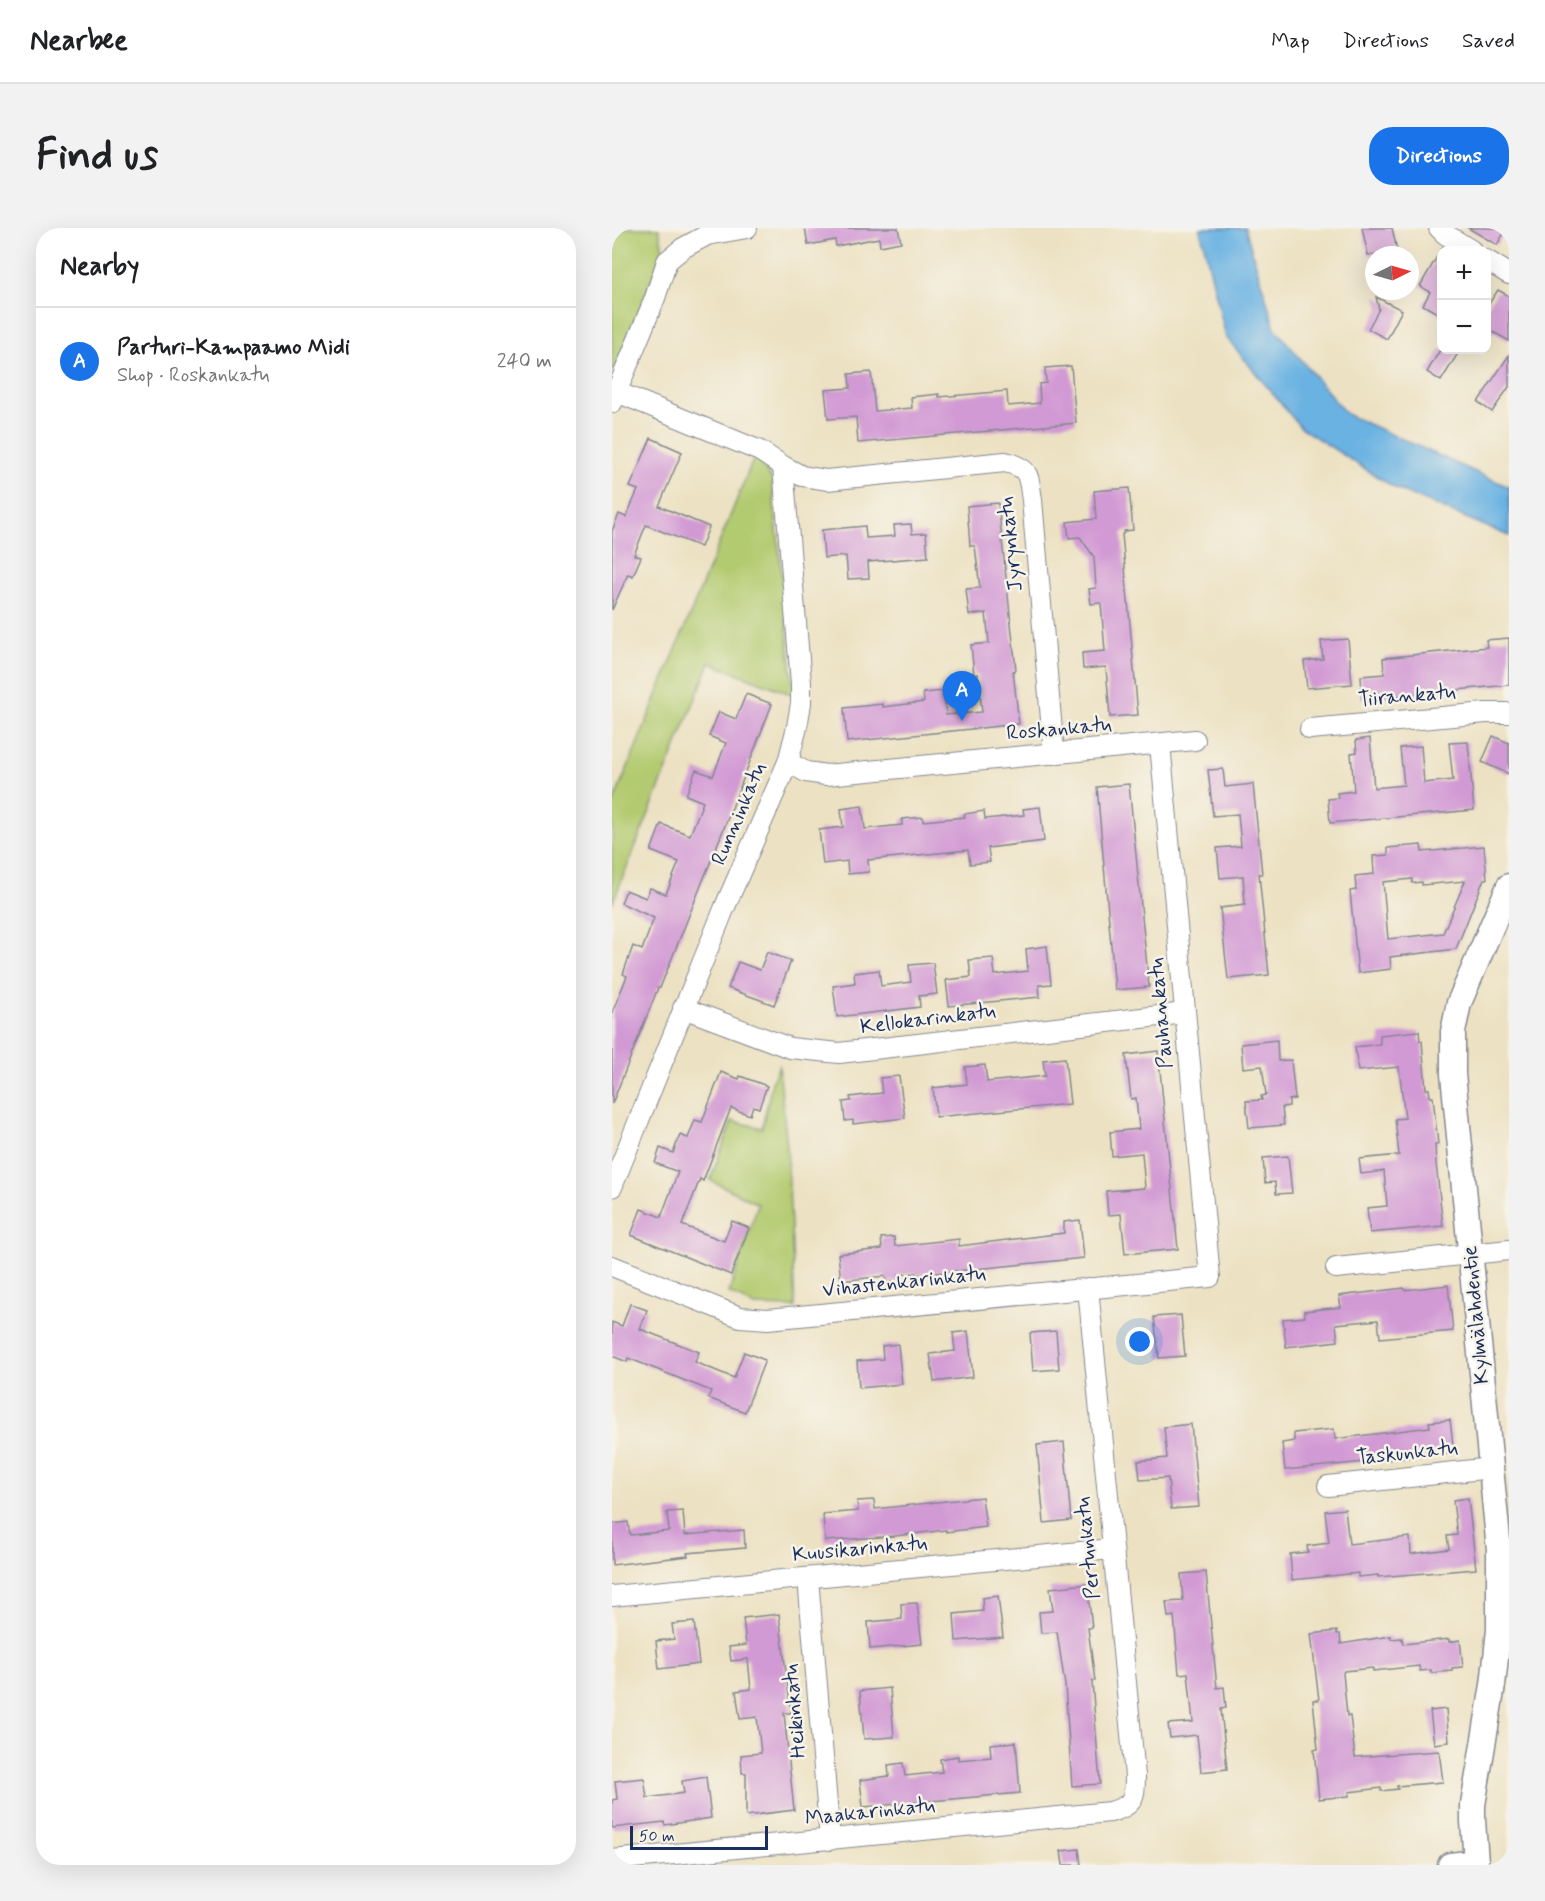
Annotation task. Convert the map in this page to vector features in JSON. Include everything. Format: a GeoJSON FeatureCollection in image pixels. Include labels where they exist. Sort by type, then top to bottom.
{"type":"FeatureCollection","features":[{"type":"Feature","properties":{"kind":"street"},"geometry":{"type":"LineString","coordinates":[[747,228],[707,235],[683,248],[667,261],[614,395],[760,451],[783,466]]}},
{"type":"Feature","properties":{"kind":"street"},"geometry":{"type":"LineString","coordinates":[[1439,228],[1464,246]]}},
{"type":"Feature","properties":{"kind":"street"},"geometry":{"type":"LineString","coordinates":[[1491,263],[1509,274]]}},
{"type":"Feature","properties":{"kind":"street","name":"Jyrynkatu"},"geometry":{"type":"LineString","coordinates":[[783,466],[802,476],[827,480],[1005,462],[1020,466],[1028,475],[1032,500],[1054,754]]}},
{"type":"Feature","properties":{"kind":"street","name":"Runninkatu"},"geometry":{"type":"LineString","coordinates":[[612,1187],[683,1008],[788,762],[801,703],[783,466]]}},
{"type":"Feature","properties":{"kind":"street","name":"Tiirankatu"},"geometry":{"type":"LineString","coordinates":[[1310,729],[1486,713],[1509,713]]}},
{"type":"Feature","properties":{"kind":"street","name":"Roskankatu"},"geometry":{"type":"LineString","coordinates":[[788,762],[806,772],[826,775],[1195,740]]}},
{"type":"Feature","properties":{"kind":"street","name":"Pauhankatu"},"geometry":{"type":"LineString","coordinates":[[1160,744],[1210,1277]]}},
{"type":"Feature","properties":{"kind":"street","name":"Kylmälahdentie"},"geometry":{"type":"LineString","coordinates":[[1478,1863],[1473,1805],[1493,1685],[1504,1583],[1453,1074],[1453,1032],[1459,1004],[1502,919],[1509,886]]}},
{"type":"Feature","properties":{"kind":"street","name":"Kellokarinkatu"},"geometry":{"type":"LineString","coordinates":[[683,1008],[790,1048],[839,1053],[1185,1013]]}},
{"type":"Feature","properties":{"kind":"street"},"geometry":{"type":"LineString","coordinates":[[1336,1268],[1509,1250]]}},
{"type":"Feature","properties":{"kind":"street","name":"Vihastenkarinkatu"},"geometry":{"type":"LineString","coordinates":[[612,1266],[740,1317],[768,1319],[1210,1277]]}},
{"type":"Feature","properties":{"kind":"street","name":"Pertunkatu"},"geometry":{"type":"LineString","coordinates":[[1088,1288],[1135,1776],[1135,1791],[1131,1803]]}},
{"type":"Feature","properties":{"kind":"street","name":"Taskunkatu"},"geometry":{"type":"LineString","coordinates":[[1328,1486],[1491,1468]]}},
{"type":"Feature","properties":{"kind":"street","name":"Kuusikarinkatu"},"geometry":{"type":"LineString","coordinates":[[612,1596],[1112,1549]]}},
{"type":"Feature","properties":{"kind":"street","name":"Heikinkatu"},"geometry":{"type":"LineString","coordinates":[[808,1578],[830,1840]]}},
{"type":"Feature","properties":{"kind":"street","name":"Maakarinkatu"},"geometry":{"type":"LineString","coordinates":[[612,1860],[1110,1812],[1122,1809],[1131,1803]]}},
{"type":"Feature","properties":{"kind":"street"},"geometry":{"type":"LineString","coordinates":[[1450,1865],[1478,1863]]}},
{"type":"Feature","properties":{"kind":"green space"},"geometry":{"type":"Polygon","coordinates":[[[612,228],[659,228],[663,251],[612,371],[612,228]]]}},
{"type":"Feature","properties":{"kind":"green space"},"geometry":{"type":"Polygon","coordinates":[[[755,455],[772,480],[794,695],[710,663],[612,904],[612,806],[755,455]]]}},
{"type":"Feature","properties":{"kind":"green space"},"geometry":{"type":"Polygon","coordinates":[[[779,1066],[787,1146],[795,1307],[755,1306],[729,1293],[758,1204],[710,1180],[732,1121],[762,1128],[772,1082],[779,1066]]]}},
{"type":"Feature","properties":{"kind":"water"},"geometry":{"type":"Polygon","coordinates":[[[1200,228],[1245,228],[1275,328],[1346,414],[1509,487],[1509,536],[1395,488],[1301,428],[1226,337],[1200,228]]]}},
{"type":"Feature","properties":{"kind":"building"},"geometry":{"type":"Polygon","coordinates":[[[805,228],[898,228],[901,242],[880,246],[879,238],[836,246],[835,240],[808,245],[805,228]]]}},
{"type":"Feature","properties":{"kind":"building"},"geometry":{"type":"Polygon","coordinates":[[[1362,228],[1392,228],[1396,246],[1366,246],[1362,228]]]}},
{"type":"Feature","properties":{"kind":"building"},"geometry":{"type":"Polygon","coordinates":[[[1468,228],[1507,228],[1497,245],[1468,228]]]}},
{"type":"Feature","properties":{"kind":"building"},"geometry":{"type":"Polygon","coordinates":[[[1437,257],[1437,313],[1423,305],[1430,292],[1420,286],[1437,257]]]}},
{"type":"Feature","properties":{"kind":"building"},"geometry":{"type":"Polygon","coordinates":[[[1498,290],[1509,296],[1509,341],[1491,331],[1491,300],[1498,290]]]}},
{"type":"Feature","properties":{"kind":"building"},"geometry":{"type":"Polygon","coordinates":[[[1377,300],[1382,300],[1402,310],[1387,339],[1368,329],[1379,309],[1377,300]]]}},
{"type":"Feature","properties":{"kind":"building"},"geometry":{"type":"Polygon","coordinates":[[[1438,354],[1458,354],[1441,381],[1427,372],[1438,354]]]}},
{"type":"Feature","properties":{"kind":"building"},"geometry":{"type":"Polygon","coordinates":[[[1509,355],[1509,387],[1492,412],[1478,402],[1509,355]]]}},
{"type":"Feature","properties":{"kind":"building"},"geometry":{"type":"Polygon","coordinates":[[[1071,366],[1076,423],[858,443],[856,417],[828,419],[825,390],[850,388],[849,374],[871,372],[875,411],[912,408],[911,397],[939,394],[939,397],[1007,391],[1008,406],[1040,403],[1039,384],[1046,383],[1045,368],[1071,366]]]}},
{"type":"Feature","properties":{"kind":"building"},"geometry":{"type":"Polygon","coordinates":[[[651,438],[682,452],[659,506],[709,527],[701,547],[646,525],[634,555],[641,557],[633,576],[628,574],[612,610],[612,531],[619,514],[626,517],[638,490],[630,487],[651,438]]]}},
{"type":"Feature","properties":{"kind":"building"},"geometry":{"type":"Polygon","coordinates":[[[1129,488],[1133,530],[1124,531],[1122,534],[1138,715],[1110,717],[1106,667],[1083,669],[1082,653],[1105,651],[1101,603],[1091,604],[1089,589],[1096,588],[1094,557],[1080,537],[1069,538],[1067,522],[1096,519],[1094,491],[1129,488]]]}},
{"type":"Feature","properties":{"kind":"building"},"geometry":{"type":"Polygon","coordinates":[[[998,503],[1016,670],[1013,671],[1019,724],[847,742],[844,708],[883,704],[883,707],[924,702],[923,693],[944,691],[946,715],[982,712],[978,674],[974,675],[971,645],[989,643],[986,613],[969,615],[966,589],[980,588],[975,546],[970,546],[967,506],[998,503]]]}},
{"type":"Feature","properties":{"kind":"building"},"geometry":{"type":"Polygon","coordinates":[[[911,524],[912,534],[926,533],[928,557],[868,562],[869,578],[848,579],[846,556],[824,558],[822,530],[865,526],[866,538],[895,536],[894,525],[911,524]]]}},
{"type":"Feature","properties":{"kind":"building"},"geometry":{"type":"Polygon","coordinates":[[[1509,638],[1509,685],[1362,699],[1361,676],[1384,674],[1383,658],[1487,647],[1486,640],[1509,638]]]}},
{"type":"Feature","properties":{"kind":"building"},"geometry":{"type":"Polygon","coordinates":[[[1348,639],[1352,684],[1307,688],[1304,661],[1323,659],[1321,641],[1348,639]]]}},
{"type":"Feature","properties":{"kind":"building"},"geometry":{"type":"Polygon","coordinates":[[[746,694],[772,704],[612,1104],[612,1013],[627,976],[623,974],[633,946],[642,950],[654,918],[621,903],[626,890],[646,898],[650,888],[666,894],[679,862],[651,851],[661,824],[690,835],[703,802],[686,795],[696,770],[713,776],[726,743],[709,736],[719,712],[736,719],[746,694]]]}},
{"type":"Feature","properties":{"kind":"building"},"geometry":{"type":"Polygon","coordinates":[[[1493,736],[1509,743],[1509,774],[1482,762],[1493,736]]]}},
{"type":"Feature","properties":{"kind":"building"},"geometry":{"type":"Polygon","coordinates":[[[1370,738],[1374,788],[1404,785],[1400,748],[1421,746],[1424,783],[1453,780],[1449,743],[1468,742],[1474,810],[1330,823],[1328,799],[1338,798],[1337,793],[1354,791],[1351,753],[1357,752],[1356,740],[1370,738]]]}},
{"type":"Feature","properties":{"kind":"building"},"geometry":{"type":"Polygon","coordinates":[[[1223,769],[1225,787],[1253,784],[1269,975],[1228,979],[1220,908],[1245,905],[1243,876],[1220,878],[1217,848],[1241,846],[1238,814],[1213,816],[1208,770],[1223,769]]]}},
{"type":"Feature","properties":{"kind":"building"},"geometry":{"type":"Polygon","coordinates":[[[1129,784],[1149,987],[1115,990],[1097,787],[1129,784]]]}},
{"type":"Feature","properties":{"kind":"building"},"geometry":{"type":"Polygon","coordinates":[[[862,806],[865,829],[902,825],[902,819],[923,817],[923,821],[965,817],[964,814],[984,811],[985,819],[1024,815],[1023,809],[1040,807],[1044,841],[988,848],[990,862],[970,864],[968,850],[868,860],[869,872],[848,874],[847,861],[823,864],[819,830],[843,827],[841,809],[862,806]]]}},
{"type":"Feature","properties":{"kind":"building"},"geometry":{"type":"Polygon","coordinates":[[[1421,845],[1422,852],[1484,846],[1487,879],[1484,879],[1456,949],[1390,957],[1391,969],[1358,973],[1350,891],[1356,890],[1355,876],[1374,874],[1373,856],[1388,855],[1388,848],[1421,845]],[[1412,879],[1383,882],[1388,939],[1443,933],[1465,881],[1422,885],[1422,882],[1412,883],[1412,879]]]}},
{"type":"Feature","properties":{"kind":"building"},"geometry":{"type":"Polygon","coordinates":[[[1047,946],[1051,984],[1039,985],[1040,997],[949,1006],[946,980],[971,977],[969,960],[993,958],[995,975],[1028,971],[1026,949],[1047,946]]]}},
{"type":"Feature","properties":{"kind":"building"},"geometry":{"type":"Polygon","coordinates":[[[767,952],[791,961],[774,1005],[728,988],[738,962],[760,970],[767,952]]]}},
{"type":"Feature","properties":{"kind":"building"},"geometry":{"type":"Polygon","coordinates":[[[933,963],[937,994],[919,996],[920,1007],[837,1017],[833,986],[855,983],[854,973],[879,970],[881,986],[911,982],[909,965],[933,963]]]}},
{"type":"Feature","properties":{"kind":"building"},"geometry":{"type":"Polygon","coordinates":[[[1419,1031],[1426,1089],[1429,1089],[1430,1097],[1433,1097],[1438,1144],[1435,1144],[1436,1163],[1443,1226],[1370,1233],[1367,1208],[1387,1206],[1384,1171],[1361,1174],[1359,1159],[1399,1155],[1395,1119],[1405,1118],[1399,1067],[1358,1071],[1355,1047],[1380,1044],[1380,1035],[1419,1031]]]}},
{"type":"Feature","properties":{"kind":"building"},"geometry":{"type":"Polygon","coordinates":[[[1277,1040],[1278,1061],[1291,1060],[1295,1099],[1289,1100],[1289,1106],[1282,1107],[1284,1125],[1249,1128],[1246,1101],[1262,1100],[1261,1096],[1266,1095],[1262,1066],[1243,1068],[1241,1044],[1277,1040]]]}},
{"type":"Feature","properties":{"kind":"building"},"geometry":{"type":"Polygon","coordinates":[[[1158,1051],[1178,1249],[1125,1254],[1121,1214],[1108,1215],[1106,1191],[1145,1188],[1142,1153],[1112,1156],[1110,1132],[1139,1129],[1136,1098],[1131,1099],[1126,1055],[1158,1051]]]}},
{"type":"Feature","properties":{"kind":"building"},"geometry":{"type":"Polygon","coordinates":[[[1065,1058],[1070,1104],[936,1117],[933,1088],[967,1084],[965,1067],[985,1065],[987,1082],[1045,1076],[1043,1060],[1065,1058]]]}},
{"type":"Feature","properties":{"kind":"building"},"geometry":{"type":"Polygon","coordinates":[[[721,1072],[767,1086],[759,1108],[753,1106],[750,1115],[731,1108],[703,1181],[700,1179],[682,1225],[724,1241],[732,1221],[749,1228],[731,1275],[631,1235],[641,1209],[661,1217],[678,1172],[655,1163],[660,1148],[673,1153],[680,1135],[688,1138],[695,1120],[702,1122],[721,1072]]]}},
{"type":"Feature","properties":{"kind":"building"},"geometry":{"type":"Polygon","coordinates":[[[899,1076],[905,1118],[853,1124],[853,1120],[845,1121],[843,1102],[851,1101],[850,1097],[882,1093],[880,1078],[899,1076]]]}},
{"type":"Feature","properties":{"kind":"building"},"geometry":{"type":"Polygon","coordinates":[[[1288,1156],[1292,1193],[1276,1194],[1275,1182],[1265,1183],[1263,1158],[1288,1156]]]}},
{"type":"Feature","properties":{"kind":"building"},"geometry":{"type":"Polygon","coordinates":[[[1080,1220],[1084,1258],[899,1275],[899,1281],[886,1282],[885,1276],[841,1281],[838,1254],[882,1249],[881,1238],[894,1237],[895,1246],[959,1239],[959,1246],[1064,1233],[1064,1222],[1080,1220]]]}},
{"type":"Feature","properties":{"kind":"building"},"geometry":{"type":"Polygon","coordinates":[[[1448,1285],[1453,1331],[1380,1338],[1378,1320],[1336,1324],[1338,1341],[1286,1347],[1283,1319],[1305,1317],[1304,1311],[1341,1307],[1339,1296],[1448,1285]]]}},
{"type":"Feature","properties":{"kind":"building"},"geometry":{"type":"Polygon","coordinates":[[[630,1304],[647,1310],[640,1329],[699,1352],[695,1362],[734,1378],[744,1352],[765,1360],[745,1412],[708,1398],[711,1391],[628,1358],[627,1362],[612,1356],[612,1322],[622,1326],[630,1304]]]}},
{"type":"Feature","properties":{"kind":"building"},"geometry":{"type":"Polygon","coordinates":[[[1181,1315],[1185,1356],[1159,1358],[1154,1317],[1181,1315]]]}},
{"type":"Feature","properties":{"kind":"building"},"geometry":{"type":"Polygon","coordinates":[[[968,1331],[973,1377],[934,1382],[930,1354],[955,1351],[953,1333],[968,1331]]]}},
{"type":"Feature","properties":{"kind":"building"},"geometry":{"type":"Polygon","coordinates":[[[1056,1331],[1059,1369],[1033,1371],[1030,1333],[1056,1331]]]}},
{"type":"Feature","properties":{"kind":"building"},"geometry":{"type":"Polygon","coordinates":[[[898,1344],[902,1384],[859,1388],[857,1361],[883,1359],[882,1346],[898,1344]]]}},
{"type":"Feature","properties":{"kind":"building"},"geometry":{"type":"Polygon","coordinates":[[[1450,1420],[1454,1453],[1285,1470],[1282,1443],[1294,1441],[1294,1433],[1334,1429],[1335,1439],[1430,1427],[1429,1422],[1450,1420]]]}},
{"type":"Feature","properties":{"kind":"building"},"geometry":{"type":"Polygon","coordinates":[[[1191,1424],[1199,1507],[1171,1509],[1168,1478],[1140,1480],[1138,1461],[1167,1458],[1164,1427],[1191,1424]]]}},
{"type":"Feature","properties":{"kind":"building"},"geometry":{"type":"Polygon","coordinates":[[[1064,1442],[1071,1520],[1044,1523],[1037,1445],[1064,1442]]]}},
{"type":"Feature","properties":{"kind":"building"},"geometry":{"type":"Polygon","coordinates":[[[982,1497],[986,1527],[825,1541],[823,1514],[858,1511],[857,1501],[874,1500],[875,1509],[982,1497]]]}},
{"type":"Feature","properties":{"kind":"building"},"geometry":{"type":"Polygon","coordinates":[[[1468,1498],[1476,1569],[1378,1577],[1378,1575],[1358,1577],[1358,1573],[1292,1580],[1290,1554],[1308,1552],[1307,1546],[1329,1543],[1325,1511],[1345,1509],[1349,1544],[1410,1537],[1411,1554],[1449,1549],[1447,1536],[1457,1535],[1453,1500],[1468,1498]]]}},
{"type":"Feature","properties":{"kind":"building"},"geometry":{"type":"Polygon","coordinates":[[[683,1511],[685,1535],[744,1530],[745,1548],[687,1553],[688,1556],[612,1565],[612,1524],[628,1522],[630,1535],[669,1531],[667,1512],[683,1511]]]}},
{"type":"Feature","properties":{"kind":"building"},"geometry":{"type":"Polygon","coordinates":[[[1206,1572],[1217,1688],[1224,1687],[1226,1708],[1221,1709],[1227,1769],[1201,1772],[1197,1735],[1170,1738],[1168,1724],[1193,1722],[1188,1673],[1179,1674],[1174,1616],[1168,1617],[1166,1602],[1183,1601],[1181,1574],[1206,1572]]]}},
{"type":"Feature","properties":{"kind":"building"},"geometry":{"type":"Polygon","coordinates":[[[1087,1584],[1092,1628],[1088,1628],[1095,1681],[1092,1681],[1100,1784],[1072,1786],[1065,1685],[1057,1632],[1041,1633],[1039,1612],[1053,1611],[1050,1588],[1087,1584]]]}},
{"type":"Feature","properties":{"kind":"building"},"geometry":{"type":"Polygon","coordinates":[[[998,1596],[1003,1637],[956,1641],[954,1614],[983,1611],[982,1598],[998,1596]]]}},
{"type":"Feature","properties":{"kind":"building"},"geometry":{"type":"Polygon","coordinates":[[[917,1603],[922,1644],[870,1649],[868,1622],[902,1619],[901,1604],[917,1603]]]}},
{"type":"Feature","properties":{"kind":"building"},"geometry":{"type":"Polygon","coordinates":[[[779,1614],[791,1713],[784,1713],[794,1810],[746,1816],[746,1773],[742,1773],[741,1755],[761,1753],[757,1717],[740,1719],[736,1691],[751,1689],[748,1659],[731,1661],[729,1647],[746,1645],[743,1618],[779,1614]]]}},
{"type":"Feature","properties":{"kind":"building"},"geometry":{"type":"Polygon","coordinates":[[[694,1622],[699,1664],[659,1669],[656,1641],[674,1639],[672,1624],[694,1622]]]}},
{"type":"Feature","properties":{"kind":"building"},"geometry":{"type":"Polygon","coordinates":[[[1337,1631],[1337,1634],[1340,1634],[1341,1644],[1391,1636],[1391,1639],[1402,1638],[1403,1644],[1460,1640],[1463,1667],[1452,1668],[1452,1671],[1431,1673],[1431,1670],[1420,1671],[1419,1666],[1373,1671],[1373,1668],[1344,1671],[1343,1673],[1347,1716],[1350,1716],[1355,1757],[1439,1751],[1443,1782],[1397,1786],[1398,1789],[1381,1791],[1381,1788],[1349,1792],[1349,1796],[1319,1799],[1314,1750],[1318,1749],[1313,1700],[1319,1700],[1311,1634],[1337,1631]]]}},
{"type":"Feature","properties":{"kind":"building"},"geometry":{"type":"Polygon","coordinates":[[[890,1688],[894,1737],[864,1739],[860,1691],[890,1688]]]}},
{"type":"Feature","properties":{"kind":"building"},"geometry":{"type":"Polygon","coordinates":[[[1446,1709],[1449,1742],[1434,1744],[1430,1711],[1446,1709]]]}},
{"type":"Feature","properties":{"kind":"building"},"geometry":{"type":"Polygon","coordinates":[[[1016,1742],[1020,1793],[863,1807],[860,1780],[889,1776],[888,1765],[903,1763],[905,1776],[942,1772],[940,1759],[958,1756],[958,1760],[991,1757],[990,1744],[1016,1742]]]}},
{"type":"Feature","properties":{"kind":"building"},"geometry":{"type":"Polygon","coordinates":[[[706,1777],[711,1818],[665,1825],[664,1822],[612,1828],[612,1800],[617,1799],[615,1781],[644,1778],[647,1798],[684,1793],[682,1781],[706,1777]]]}},
{"type":"Feature","properties":{"kind":"building"},"geometry":{"type":"Polygon","coordinates":[[[1079,1849],[1081,1865],[1063,1865],[1061,1851],[1079,1849]]]}},
{"type":"Feature","properties":{"kind":"place","name":"Parturi-Kampaamo Midi"},"geometry":{"type":"Point","coordinates":[962,721]}}]}
